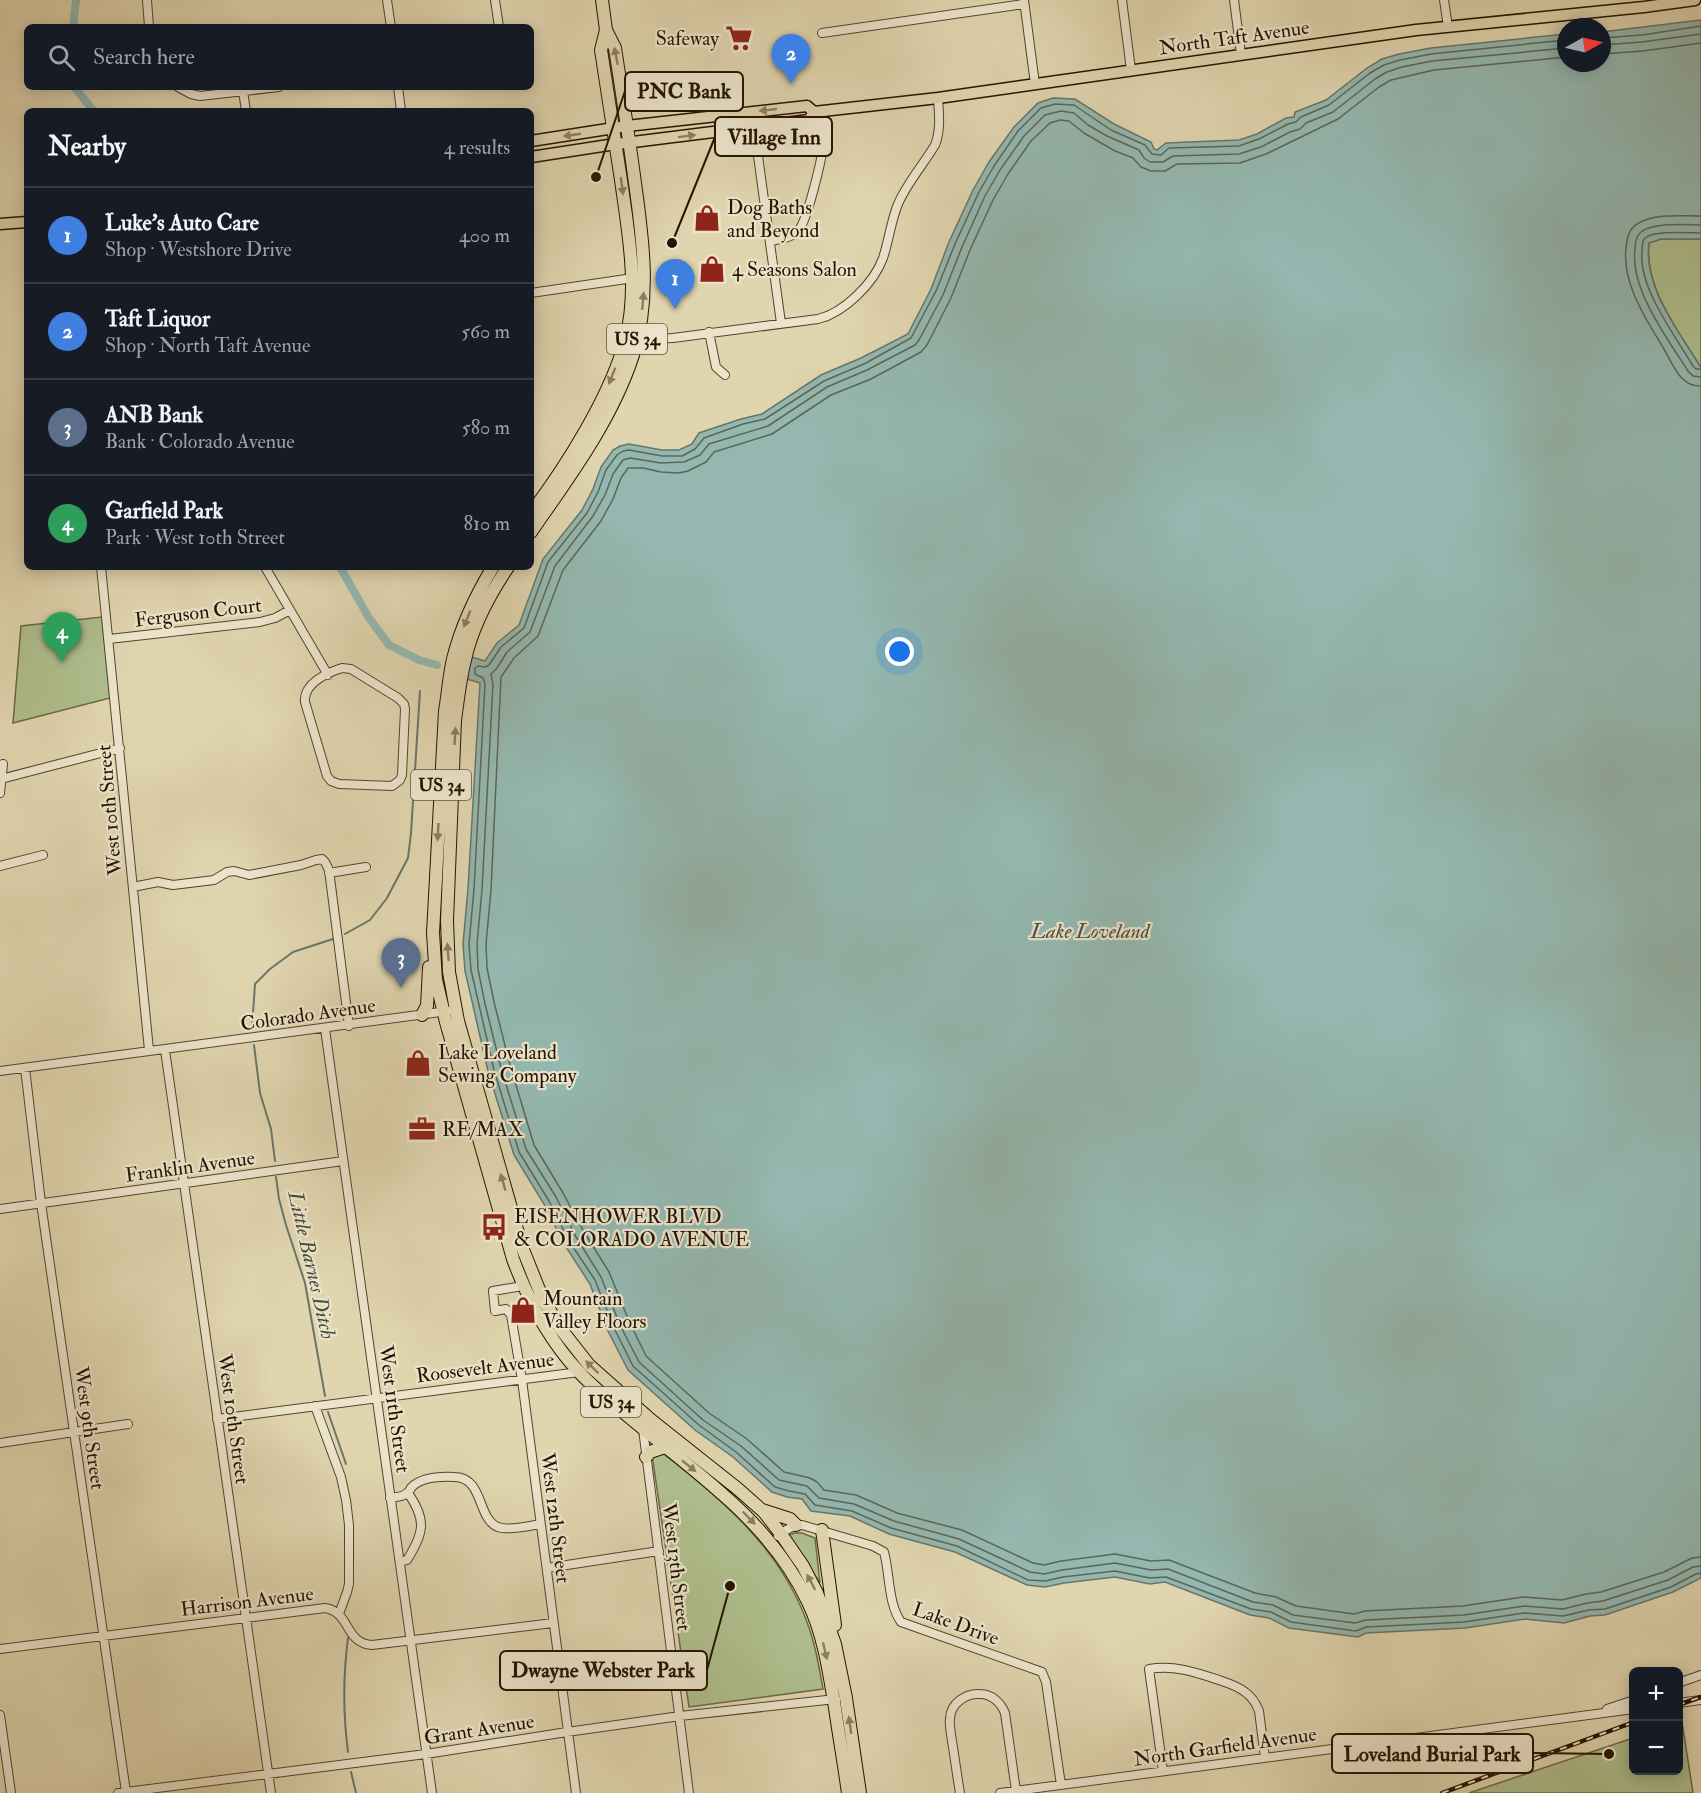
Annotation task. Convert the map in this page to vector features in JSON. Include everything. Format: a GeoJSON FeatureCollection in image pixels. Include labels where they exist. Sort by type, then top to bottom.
{"type":"FeatureCollection","features":[{"type":"Feature","properties":{"kind":"highway","name":"US 34"},"geometry":{"type":"LineString","coordinates":[[602,0],[606,30],[615,48],[640,221],[645,277],[641,322],[631,339]]}},
{"type":"Feature","properties":{"kind":"highway","name":"US 34"},"geometry":{"type":"LineString","coordinates":[[535,510],[603,422],[624,378],[631,339],[628,228],[601,50],[606,30]]}},
{"type":"Feature","properties":{"kind":"highway","name":"US 34"},"geometry":{"type":"LineString","coordinates":[[491,570],[462,632],[447,694],[433,927],[436,980],[449,1011],[522,1246],[543,1297],[555,1320],[584,1359],[665,1447],[725,1495],[747,1516],[771,1544],[795,1578],[809,1603],[840,1699],[860,1793]]}},
{"type":"Feature","properties":{"kind":"highway","name":"US 34"},"geometry":{"type":"LineString","coordinates":[[506,570],[484,608],[473,634],[465,658],[455,720],[447,950],[449,1011],[513,1259],[539,1318],[555,1344],[579,1372],[647,1425],[730,1482],[761,1510],[803,1566],[817,1593],[835,1644],[848,1793]]}},
{"type":"Feature","properties":{"kind":"highway"},"geometry":{"type":"LineString","coordinates":[[422,1015],[427,1006],[429,962],[434,956]]}},
{"type":"Feature","properties":{"kind":"highway"},"geometry":{"type":"LineString","coordinates":[[523,1286],[532,1287],[535,1293],[543,1297]]}},
{"type":"Feature","properties":{"kind":"highway"},"geometry":{"type":"LineString","coordinates":[[646,1457],[650,1452],[665,1447]]}},
{"type":"Feature","properties":{"kind":"highway"},"geometry":{"type":"LineString","coordinates":[[761,1510],[790,1519],[796,1525]]}},
{"type":"Feature","properties":{"kind":"highway"},"geometry":{"type":"LineString","coordinates":[[822,1530],[836,1635],[835,1644]]}},
{"type":"Feature","properties":{"kind":"main road","name":"North Taft Avenue"},"geometry":{"type":"LineString","coordinates":[[534,141],[627,126],[807,106],[817,112],[938,98],[1241,54],[1448,27],[1695,0]]}},
{"type":"Feature","properties":{"kind":"main road","name":"North Taft Avenue"},"geometry":{"type":"LineString","coordinates":[[534,157],[809,120],[817,112]]}},
{"type":"Feature","properties":{"kind":"main road"},"geometry":{"type":"LineString","coordinates":[[0,224],[24,222]]}},
{"type":"Feature","properties":{"kind":"street"},"geometry":{"type":"LineString","coordinates":[[147,0],[149,24]]}},
{"type":"Feature","properties":{"kind":"street"},"geometry":{"type":"LineString","coordinates":[[387,0],[391,24]]}},
{"type":"Feature","properties":{"kind":"street"},"geometry":{"type":"LineString","coordinates":[[495,0],[499,24]]}},
{"type":"Feature","properties":{"kind":"street"},"geometry":{"type":"LineString","coordinates":[[1122,0],[1131,70]]}},
{"type":"Feature","properties":{"kind":"street"},"geometry":{"type":"LineString","coordinates":[[1234,0],[1241,54]]}},
{"type":"Feature","properties":{"kind":"street"},"geometry":{"type":"LineString","coordinates":[[1444,0],[1448,27]]}},
{"type":"Feature","properties":{"kind":"street"},"geometry":{"type":"LineString","coordinates":[[822,33],[1024,2],[1035,84]]}},
{"type":"Feature","properties":{"kind":"street"},"geometry":{"type":"LineString","coordinates":[[184,90],[200,96],[252,90]]}},
{"type":"Feature","properties":{"kind":"street"},"geometry":{"type":"LineString","coordinates":[[398,90],[401,108]]}},
{"type":"Feature","properties":{"kind":"street"},"geometry":{"type":"LineString","coordinates":[[243,91],[246,108]]}},
{"type":"Feature","properties":{"kind":"street"},"geometry":{"type":"LineString","coordinates":[[631,339],[673,338],[818,319],[833,314],[848,304],[877,271],[900,200],[938,139],[938,98]]}},
{"type":"Feature","properties":{"kind":"street"},"geometry":{"type":"LineString","coordinates":[[771,241],[792,235],[797,232],[803,222],[822,153],[823,130],[817,112]]}},
{"type":"Feature","properties":{"kind":"street"},"geometry":{"type":"LineString","coordinates":[[754,127],[781,323]]}},
{"type":"Feature","properties":{"kind":"street"},"geometry":{"type":"LineString","coordinates":[[534,293],[645,277]]}},
{"type":"Feature","properties":{"kind":"street"},"geometry":{"type":"LineString","coordinates":[[709,332],[716,367],[725,375]]}},
{"type":"Feature","properties":{"kind":"street","name":"West 10th Street"},"geometry":{"type":"LineString","coordinates":[[101,570],[149,1050]]}},
{"type":"Feature","properties":{"kind":"street"},"geometry":{"type":"LineString","coordinates":[[267,570],[328,675]]}},
{"type":"Feature","properties":{"kind":"street","name":"Ferguson Court"},"geometry":{"type":"LineString","coordinates":[[109,639],[260,622],[275,618],[290,610]]}},
{"type":"Feature","properties":{"kind":"street"},"geometry":{"type":"LineString","coordinates":[[342,668],[351,669],[404,704],[402,775],[396,784],[387,787],[339,784],[327,776],[304,699],[310,685],[328,675],[342,668]]}},
{"type":"Feature","properties":{"kind":"street"},"geometry":{"type":"LineString","coordinates":[[1,779],[120,748]]}},
{"type":"Feature","properties":{"kind":"street"},"geometry":{"type":"LineString","coordinates":[[0,793],[3,764]]}},
{"type":"Feature","properties":{"kind":"street"},"geometry":{"type":"LineString","coordinates":[[0,866],[43,855]]}},
{"type":"Feature","properties":{"kind":"street"},"geometry":{"type":"LineString","coordinates":[[133,887],[158,882],[173,885],[214,880],[227,872],[234,871],[249,875],[322,860],[327,864],[329,873],[349,1026]]}},
{"type":"Feature","properties":{"kind":"street"},"geometry":{"type":"LineString","coordinates":[[329,873],[366,867]]}},
{"type":"Feature","properties":{"kind":"street","name":"Colorado Avenue"},"geometry":{"type":"LineString","coordinates":[[149,1050],[165,1050],[449,1011]]}},
{"type":"Feature","properties":{"kind":"street","name":"West 11th Street"},"geometry":{"type":"LineString","coordinates":[[325,1029],[432,1793]]}},
{"type":"Feature","properties":{"kind":"street"},"geometry":{"type":"LineString","coordinates":[[0,1071],[149,1050]]}},
{"type":"Feature","properties":{"kind":"street","name":"West 10th Street"},"geometry":{"type":"LineString","coordinates":[[165,1050],[271,1793]]}},
{"type":"Feature","properties":{"kind":"street","name":"West 9th Street"},"geometry":{"type":"LineString","coordinates":[[26,1068],[41,1203],[122,1792]]}},
{"type":"Feature","properties":{"kind":"street","name":"Franklin Avenue"},"geometry":{"type":"LineString","coordinates":[[0,1209],[343,1161]]}},
{"type":"Feature","properties":{"kind":"street","name":"West 12th Street"},"geometry":{"type":"LineString","coordinates":[[523,1286],[493,1291],[495,1311],[506,1310],[511,1315],[522,1380],[576,1793]]}},
{"type":"Feature","properties":{"kind":"street","name":"Roosevelt Avenue"},"geometry":{"type":"LineString","coordinates":[[218,1419],[579,1372]]}},
{"type":"Feature","properties":{"kind":"street"},"geometry":{"type":"LineString","coordinates":[[315,1406],[341,1477],[349,1525],[349,1584],[339,1614]]}},
{"type":"Feature","properties":{"kind":"street"},"geometry":{"type":"LineString","coordinates":[[0,1443],[128,1424]]}},
{"type":"Feature","properties":{"kind":"street","name":"West 13th Street"},"geometry":{"type":"LineString","coordinates":[[647,1425],[646,1457],[689,1793]]}},
{"type":"Feature","properties":{"kind":"street"},"geometry":{"type":"LineString","coordinates":[[390,1498],[408,1493],[412,1486],[421,1481],[459,1477],[473,1486],[489,1520],[496,1527],[540,1524]]}},
{"type":"Feature","properties":{"kind":"street"},"geometry":{"type":"LineString","coordinates":[[399,1562],[407,1560],[418,1542],[422,1529],[420,1513],[408,1493]]}},
{"type":"Feature","properties":{"kind":"street"},"geometry":{"type":"LineString","coordinates":[[771,1544],[781,1534],[796,1525]]}},
{"type":"Feature","properties":{"kind":"street","name":"Lake Drive"},"geometry":{"type":"LineString","coordinates":[[796,1525],[822,1530],[873,1546],[884,1552],[895,1614],[901,1622],[1042,1672],[1046,1682],[1061,1785]]}},
{"type":"Feature","properties":{"kind":"street"},"geometry":{"type":"LineString","coordinates":[[546,1568],[659,1551]]}},
{"type":"Feature","properties":{"kind":"street","name":"Harrison Avenue"},"geometry":{"type":"LineString","coordinates":[[0,1649],[325,1608],[335,1610],[353,1636],[364,1644],[372,1645],[553,1623]]}},
{"type":"Feature","properties":{"kind":"street"},"geometry":{"type":"LineString","coordinates":[[1163,1771],[1149,1669],[1157,1667],[1189,1670],[1233,1685],[1246,1692],[1259,1711],[1265,1758]]}},
{"type":"Feature","properties":{"kind":"street"},"geometry":{"type":"LineString","coordinates":[[1683,1681],[1701,1676]]}},
{"type":"Feature","properties":{"kind":"street"},"geometry":{"type":"LineString","coordinates":[[960,1793],[950,1716],[952,1709],[963,1698],[982,1694],[994,1699],[1005,1713],[1016,1791]]}},
{"type":"Feature","properties":{"kind":"street","name":"Grant Avenue"},"geometry":{"type":"LineString","coordinates":[[122,1792],[426,1754],[680,1716],[840,1699]]}},
{"type":"Feature","properties":{"kind":"street"},"geometry":{"type":"LineString","coordinates":[[1683,1702],[1701,1700]]}},
{"type":"Feature","properties":{"kind":"street"},"geometry":{"type":"LineString","coordinates":[[1594,1714],[1629,1702]]}},
{"type":"Feature","properties":{"kind":"street","name":"North Garfield Avenue"},"geometry":{"type":"LineString","coordinates":[[1000,1793],[1629,1710]]}},
{"type":"Feature","properties":{"kind":"street"},"geometry":{"type":"LineString","coordinates":[[0,1715],[11,1793]]}},
{"type":"Feature","properties":{"kind":"green space"},"geometry":{"type":"Polygon","coordinates":[[[1661,239],[1701,239],[1701,368],[1657,293],[1649,260],[1649,243],[1661,239]]]}},
{"type":"Feature","properties":{"kind":"green space"},"geometry":{"type":"Polygon","coordinates":[[[102,617],[110,698],[13,723],[21,626],[102,617]]]}},
{"type":"Feature","properties":{"kind":"green space"},"geometry":{"type":"Polygon","coordinates":[[[660,1451],[746,1526],[781,1570],[810,1630],[823,1689],[689,1707],[652,1455],[660,1451]]]}},
{"type":"Feature","properties":{"kind":"green space"},"geometry":{"type":"Polygon","coordinates":[[[802,1533],[815,1538],[820,1583],[788,1536],[802,1533]]]}},
{"type":"Feature","properties":{"kind":"green space"},"geometry":{"type":"Polygon","coordinates":[[[1683,1728],[1693,1793],[1469,1793],[1629,1739],[1629,1775],[1683,1775],[1683,1728]]]}},
{"type":"Feature","properties":{"kind":"water","name":"Lake Loveland"},"geometry":{"type":"Polygon","coordinates":[[[1701,20],[1701,239],[1661,239],[1649,243],[1649,260],[1657,293],[1664,308],[1701,368],[1701,1578],[1673,1592],[1605,1615],[1590,1616],[1564,1623],[1525,1619],[1465,1628],[1366,1633],[1358,1637],[1289,1628],[1269,1618],[1250,1615],[1165,1582],[1150,1584],[1115,1577],[1045,1587],[1027,1585],[955,1552],[889,1534],[850,1516],[811,1511],[802,1499],[772,1492],[733,1457],[695,1430],[628,1370],[608,1331],[590,1284],[564,1244],[544,1204],[514,1155],[488,1071],[465,971],[463,944],[480,683],[467,679],[471,657],[485,661],[497,643],[519,625],[543,559],[582,510],[601,467],[613,450],[629,444],[662,450],[679,450],[692,444],[699,433],[762,414],[821,375],[908,334],[931,289],[973,190],[989,162],[1014,127],[1038,103],[1053,98],[1075,99],[1114,124],[1151,142],[1157,150],[1166,143],[1239,140],[1257,134],[1286,118],[1294,117],[1295,112],[1326,100],[1382,59],[1431,48],[1557,35],[1557,72],[1611,72],[1611,31],[1701,20]]]}},
{"type":"Feature","properties":{"kind":"waterway"},"geometry":{"type":"LineString","coordinates":[[73,24],[76,0]]}},
{"type":"Feature","properties":{"kind":"waterway"},"geometry":{"type":"LineString","coordinates":[[76,90],[92,108]]}},
{"type":"Feature","properties":{"kind":"waterway"},"geometry":{"type":"LineString","coordinates":[[342,570],[369,618],[389,645],[419,660],[437,665]]}},
{"type":"Feature","properties":{"kind":"waterway","name":"Little Barnes Ditch"},"geometry":{"type":"LineString","coordinates":[[345,934],[370,920],[387,898],[408,858],[420,691]]}},
{"type":"Feature","properties":{"kind":"waterway","name":"Little Barnes Ditch"},"geometry":{"type":"LineString","coordinates":[[252,1028],[255,984],[270,969],[293,952],[333,939]]}},
{"type":"Feature","properties":{"kind":"waterway","name":"Little Barnes Ditch"},"geometry":{"type":"LineString","coordinates":[[254,1045],[260,1093],[271,1129],[275,1161]]}},
{"type":"Feature","properties":{"kind":"waterway","name":"Little Barnes Ditch"},"geometry":{"type":"LineString","coordinates":[[276,1177],[286,1225],[305,1283],[325,1396]]}},
{"type":"Feature","properties":{"kind":"waterway","name":"Little Barnes Ditch"},"geometry":{"type":"LineString","coordinates":[[328,1412],[346,1464]]}},
{"type":"Feature","properties":{"kind":"waterway","name":"Little Barnes Ditch"},"geometry":{"type":"LineString","coordinates":[[348,1638],[344,1695],[348,1752]]}},
{"type":"Feature","properties":{"kind":"waterway","name":"Little Barnes Ditch"},"geometry":{"type":"LineString","coordinates":[[351,1772],[356,1793]]}},
{"type":"Feature","properties":{"kind":"railway"},"geometry":{"type":"LineString","coordinates":[[1683,1703],[1701,1697]]}},
{"type":"Feature","properties":{"kind":"railway"},"geometry":{"type":"LineString","coordinates":[[1442,1793],[1629,1724]]}},
{"type":"Feature","properties":{"kind":"place","name":"Safeway"},"geometry":{"type":"Point","coordinates":[739,38]}},
{"type":"Feature","properties":{"kind":"place","name":"Taft Liquor"},"geometry":{"type":"Point","coordinates":[791,84]}},
{"type":"Feature","properties":{"kind":"place","name":"PNC Bank"},"geometry":{"type":"Point","coordinates":[596,177]}},
{"type":"Feature","properties":{"kind":"place","name":"Dog Baths and Beyond"},"geometry":{"type":"Point","coordinates":[707,218]}},
{"type":"Feature","properties":{"kind":"place","name":"Village Inn"},"geometry":{"type":"Point","coordinates":[672,243]}},
{"type":"Feature","properties":{"kind":"place","name":"4 Seasons Salon"},"geometry":{"type":"Point","coordinates":[712,269]}},
{"type":"Feature","properties":{"kind":"place","name":"Luke's Auto Care"},"geometry":{"type":"Point","coordinates":[675,309]}},
{"type":"Feature","properties":{"kind":"place","name":"Garfield Park"},"geometry":{"type":"Point","coordinates":[62,662]}},
{"type":"Feature","properties":{"kind":"place","name":"ANB Bank"},"geometry":{"type":"Point","coordinates":[401,988]}},
{"type":"Feature","properties":{"kind":"place","name":"Lake Loveland Sewing Company"},"geometry":{"type":"Point","coordinates":[418,1063]}},
{"type":"Feature","properties":{"kind":"place","name":"RE/MAX"},"geometry":{"type":"Point","coordinates":[422,1129]}},
{"type":"Feature","properties":{"kind":"place","name":"EISENHOWER BLVD & COLORADO AVENUE"},"geometry":{"type":"Point","coordinates":[494,1227]}},
{"type":"Feature","properties":{"kind":"place","name":"Mountain Valley Floors"},"geometry":{"type":"Point","coordinates":[523,1310]}},
{"type":"Feature","properties":{"kind":"place","name":"Dwayne Webster Park"},"geometry":{"type":"Point","coordinates":[730,1586]}},
{"type":"Feature","properties":{"kind":"place","name":"Loveland Burial Park"},"geometry":{"type":"Point","coordinates":[1609,1754]}}]}
